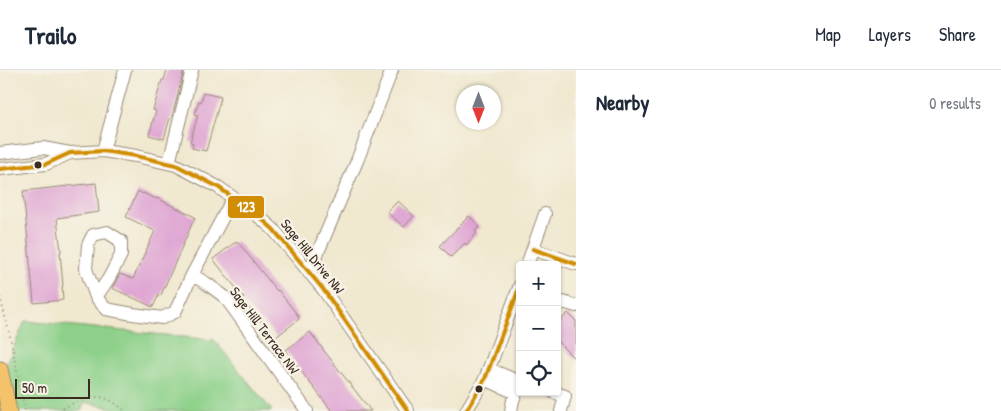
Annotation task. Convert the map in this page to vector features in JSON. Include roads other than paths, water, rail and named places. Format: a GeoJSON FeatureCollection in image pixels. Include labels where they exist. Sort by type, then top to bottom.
{"type":"FeatureCollection","features":[{"type":"Feature","properties":{"kind":"main road"},"geometry":{"type":"LineString","coordinates":[[0,369],[10,411]]}},
{"type":"Feature","properties":{"kind":"street"},"geometry":{"type":"LineString","coordinates":[[104,151],[125,70]]}},
{"type":"Feature","properties":{"kind":"street"},"geometry":{"type":"LineString","coordinates":[[169,163],[192,70]]}},
{"type":"Feature","properties":{"kind":"street"},"geometry":{"type":"LineString","coordinates":[[309,273],[357,161],[392,70]]}},
{"type":"Feature","properties":{"kind":"street","name":"Sage Hill Drive NW"},"geometry":{"type":"LineString","coordinates":[[0,153],[43,148],[70,153],[104,151],[176,165],[218,187],[256,214],[273,229],[354,332],[408,411]]}},
{"type":"Feature","properties":{"kind":"street","name":"Sage Hill Drive NW"},"geometry":{"type":"LineString","coordinates":[[0,169],[46,164],[70,153]]}},
{"type":"Feature","properties":{"kind":"street"},"geometry":{"type":"LineString","coordinates":[[96,297],[121,255],[121,241],[107,232],[93,235],[88,245],[86,269],[96,297],[106,309],[162,318],[175,312],[192,275],[233,198]]}},
{"type":"Feature","properties":{"kind":"street"},"geometry":{"type":"LineString","coordinates":[[528,261],[545,214]]}},
{"type":"Feature","properties":{"kind":"street"},"geometry":{"type":"LineString","coordinates":[[533,249],[576,264]]}},
{"type":"Feature","properties":{"kind":"street","name":"Sage Hill Terrace NW"},"geometry":{"type":"LineString","coordinates":[[192,275],[225,297],[307,411]]}},
{"type":"Feature","properties":{"kind":"street"},"geometry":{"type":"LineString","coordinates":[[466,411],[487,374],[516,296]]}},
{"type":"Feature","properties":{"kind":"street"},"geometry":{"type":"LineString","coordinates":[[561,303],[576,306]]}},
{"type":"Feature","properties":{"kind":"street"},"geometry":{"type":"LineString","coordinates":[[487,374],[516,386]]}},
{"type":"Feature","properties":{"kind":"street"},"geometry":{"type":"LineString","coordinates":[[561,395],[565,396],[561,411]]}},
{"type":"Feature","properties":{"kind":"street"},"geometry":{"type":"LineString","coordinates":[[511,411],[516,396]]}}]}
